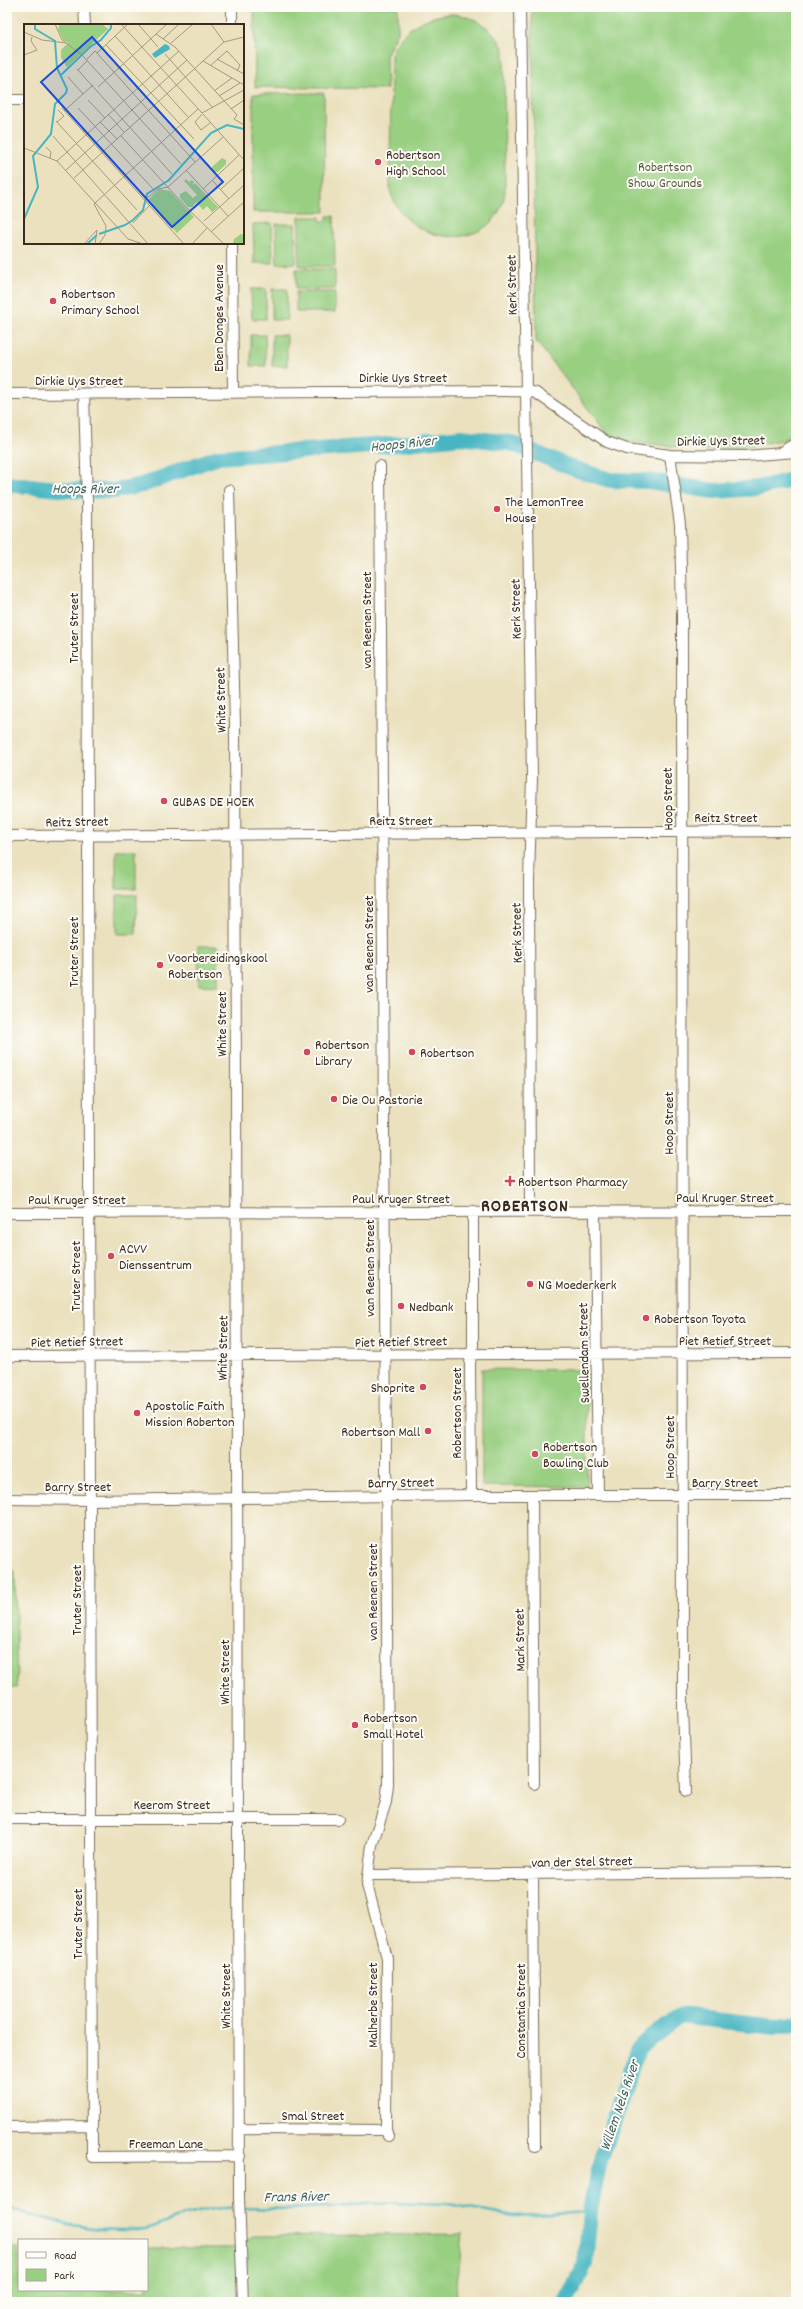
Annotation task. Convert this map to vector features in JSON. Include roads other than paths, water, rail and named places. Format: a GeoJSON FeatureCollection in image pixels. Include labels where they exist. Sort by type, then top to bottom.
{"type":"FeatureCollection","features":[{"type":"Feature","properties":{"kind":"street"},"geometry":{"type":"LineString","coordinates":[[84,7],[84,24]]}},
{"type":"Feature","properties":{"kind":"street"},"geometry":{"type":"LineString","coordinates":[[232,7],[232,24]]}},
{"type":"Feature","properties":{"kind":"street","name":"Kerk Street"},"geometry":{"type":"LineString","coordinates":[[520,7],[528,436],[531,833],[530,1211]]}},
{"type":"Feature","properties":{"kind":"street"},"geometry":{"type":"LineString","coordinates":[[7,100],[24,100]]}},
{"type":"Feature","properties":{"kind":"street","name":"Eben Donges Avenue"},"geometry":{"type":"LineString","coordinates":[[232,244],[233,393]]}},
{"type":"Feature","properties":{"kind":"street","name":"Dirkie Uys Street"},"geometry":{"type":"LineString","coordinates":[[7,394],[526,391],[536,393],[615,446],[670,455],[745,456],[796,452]]}},
{"type":"Feature","properties":{"kind":"street","name":"Truter Street"},"geometry":{"type":"LineString","coordinates":[[84,394],[87,484],[92,2157]]}},
{"type":"Feature","properties":{"kind":"street","name":"Dirkie Uys Street"},"geometry":{"type":"LineString","coordinates":[[781,452],[796,443]]}},
{"type":"Feature","properties":{"kind":"street","name":"Hoop Street"},"geometry":{"type":"LineString","coordinates":[[670,455],[680,524],[682,614],[683,1496],[686,1791]]}},
{"type":"Feature","properties":{"kind":"street","name":"van Reenen Street"},"geometry":{"type":"LineString","coordinates":[[368,1876],[372,1845],[386,1802],[388,1785],[383,1212],[380,466]]}},
{"type":"Feature","properties":{"kind":"street","name":"White Street"},"geometry":{"type":"LineString","coordinates":[[229,490],[235,724],[234,833],[239,1818],[239,2198],[243,2302]]}},
{"type":"Feature","properties":{"kind":"street","name":"Reitz Street"},"geometry":{"type":"LineString","coordinates":[[7,836],[234,833],[382,834],[796,831]]}},
{"type":"Feature","properties":{"kind":"street","name":"Robertson Street"},"geometry":{"type":"LineString","coordinates":[[471,1495],[473,1211]]}},
{"type":"Feature","properties":{"kind":"street","name":"Swellendam Street"},"geometry":{"type":"LineString","coordinates":[[596,1211],[598,1496]]}},
{"type":"Feature","properties":{"kind":"street","name":"Paul Kruger Street"},"geometry":{"type":"LineString","coordinates":[[7,1213],[796,1211]]}},
{"type":"Feature","properties":{"kind":"street","name":"Piet Retief Street"},"geometry":{"type":"LineString","coordinates":[[7,1356],[796,1353]]}},
{"type":"Feature","properties":{"kind":"street","name":"Barry Street"},"geometry":{"type":"LineString","coordinates":[[7,1499],[90,1500],[471,1495],[796,1495]]}},
{"type":"Feature","properties":{"kind":"street","name":"Mark Street"},"geometry":{"type":"LineString","coordinates":[[532,1496],[534,1784]]}},
{"type":"Feature","properties":{"kind":"street","name":"Keerom Street"},"geometry":{"type":"LineString","coordinates":[[7,1819],[338,1819]]}},
{"type":"Feature","properties":{"kind":"street","name":"van der Stel Street"},"geometry":{"type":"LineString","coordinates":[[368,1876],[533,1876],[796,1872]]}},
{"type":"Feature","properties":{"kind":"street","name":"Malherbe Street"},"geometry":{"type":"LineString","coordinates":[[368,1876],[369,1895],[383,1937],[387,1958],[387,2133]]}},
{"type":"Feature","properties":{"kind":"street","name":"Constantia Street"},"geometry":{"type":"LineString","coordinates":[[533,1876],[535,2146]]}},
{"type":"Feature","properties":{"kind":"street"},"geometry":{"type":"LineString","coordinates":[[7,2127],[91,2126]]}},
{"type":"Feature","properties":{"kind":"street","name":"Smal Street"},"geometry":{"type":"LineString","coordinates":[[240,2129],[387,2133]]}},
{"type":"Feature","properties":{"kind":"street","name":"Freeman Lane"},"geometry":{"type":"LineString","coordinates":[[92,2157],[240,2156]]}},
{"type":"Feature","properties":{"kind":"waterway","name":"Hoops River"},"geometry":{"type":"LineString","coordinates":[[7,484],[69,490],[113,491],[142,485],[218,457],[399,444],[461,437],[511,443],[575,469],[610,480],[648,481],[714,491],[758,488],[796,479]]}},
{"type":"Feature","properties":{"kind":"waterway","name":"Willem Nels River"},"geometry":{"type":"LineString","coordinates":[[565,2302],[585,2264],[590,2212],[598,2168],[638,2048],[680,2016],[775,2027],[796,2023]]}},
{"type":"Feature","properties":{"kind":"waterway","name":"Frans River"},"geometry":{"type":"LineString","coordinates":[[242,2208],[290,2209],[397,2202],[448,2204],[515,2216],[590,2212]]}},
{"type":"Feature","properties":{"kind":"waterway","name":"Frans River"},"geometry":{"type":"LineString","coordinates":[[7,2208],[58,2222],[110,2230],[145,2229],[201,2211],[237,2208]]}},
{"type":"Feature","properties":{"kind":"place","name":"Robertson High School"},"geometry":{"type":"Point","coordinates":[378,162]}},
{"type":"Feature","properties":{"kind":"place","name":"Robertson Primary School"},"geometry":{"type":"Point","coordinates":[53,301]}},
{"type":"Feature","properties":{"kind":"place","name":"The LemonTree House"},"geometry":{"type":"Point","coordinates":[497,509]}},
{"type":"Feature","properties":{"kind":"place","name":"GUBAS DE HOEK"},"geometry":{"type":"Point","coordinates":[164,801]}},
{"type":"Feature","properties":{"kind":"place","name":"Voorbereidingskool Robertson"},"geometry":{"type":"Point","coordinates":[160,965]}},
{"type":"Feature","properties":{"kind":"place","name":"Robertson Library"},"geometry":{"type":"Point","coordinates":[307,1052]}},
{"type":"Feature","properties":{"kind":"place","name":"Robertson"},"geometry":{"type":"Point","coordinates":[412,1052]}},
{"type":"Feature","properties":{"kind":"place","name":"Die Ou Pastorie"},"geometry":{"type":"Point","coordinates":[334,1099]}},
{"type":"Feature","properties":{"kind":"place","name":"Robertson Pharmacy"},"geometry":{"type":"Point","coordinates":[510,1181]}},
{"type":"Feature","properties":{"kind":"place","name":"ACVV Dienssentrum"},"geometry":{"type":"Point","coordinates":[111,1256]}},
{"type":"Feature","properties":{"kind":"place","name":"NG Moederkerk"},"geometry":{"type":"Point","coordinates":[530,1284]}},
{"type":"Feature","properties":{"kind":"place","name":"Nedbank"},"geometry":{"type":"Point","coordinates":[401,1306]}},
{"type":"Feature","properties":{"kind":"place","name":"Robertson Toyota"},"geometry":{"type":"Point","coordinates":[646,1318]}},
{"type":"Feature","properties":{"kind":"place","name":"Shoprite"},"geometry":{"type":"Point","coordinates":[423,1387]}},
{"type":"Feature","properties":{"kind":"place","name":"Apostolic Faith Mission Roberton"},"geometry":{"type":"Point","coordinates":[137,1413]}},
{"type":"Feature","properties":{"kind":"place","name":"Robertson Mall"},"geometry":{"type":"Point","coordinates":[428,1431]}},
{"type":"Feature","properties":{"kind":"place","name":"Robertson Bowling Club"},"geometry":{"type":"Point","coordinates":[535,1454]}},
{"type":"Feature","properties":{"kind":"place","name":"Robertson Small Hotel"},"geometry":{"type":"Point","coordinates":[355,1725]}},
{"type":"Feature","properties":{"kind":"district","name":"ROBERTSON"},"geometry":{"type":"Point","coordinates":[525,1205]}},
{"type":"Feature","properties":{"kind":"park label","name":"Robertson Show Grounds"},"geometry":{"type":"Point","coordinates":[665,174]}}]}
